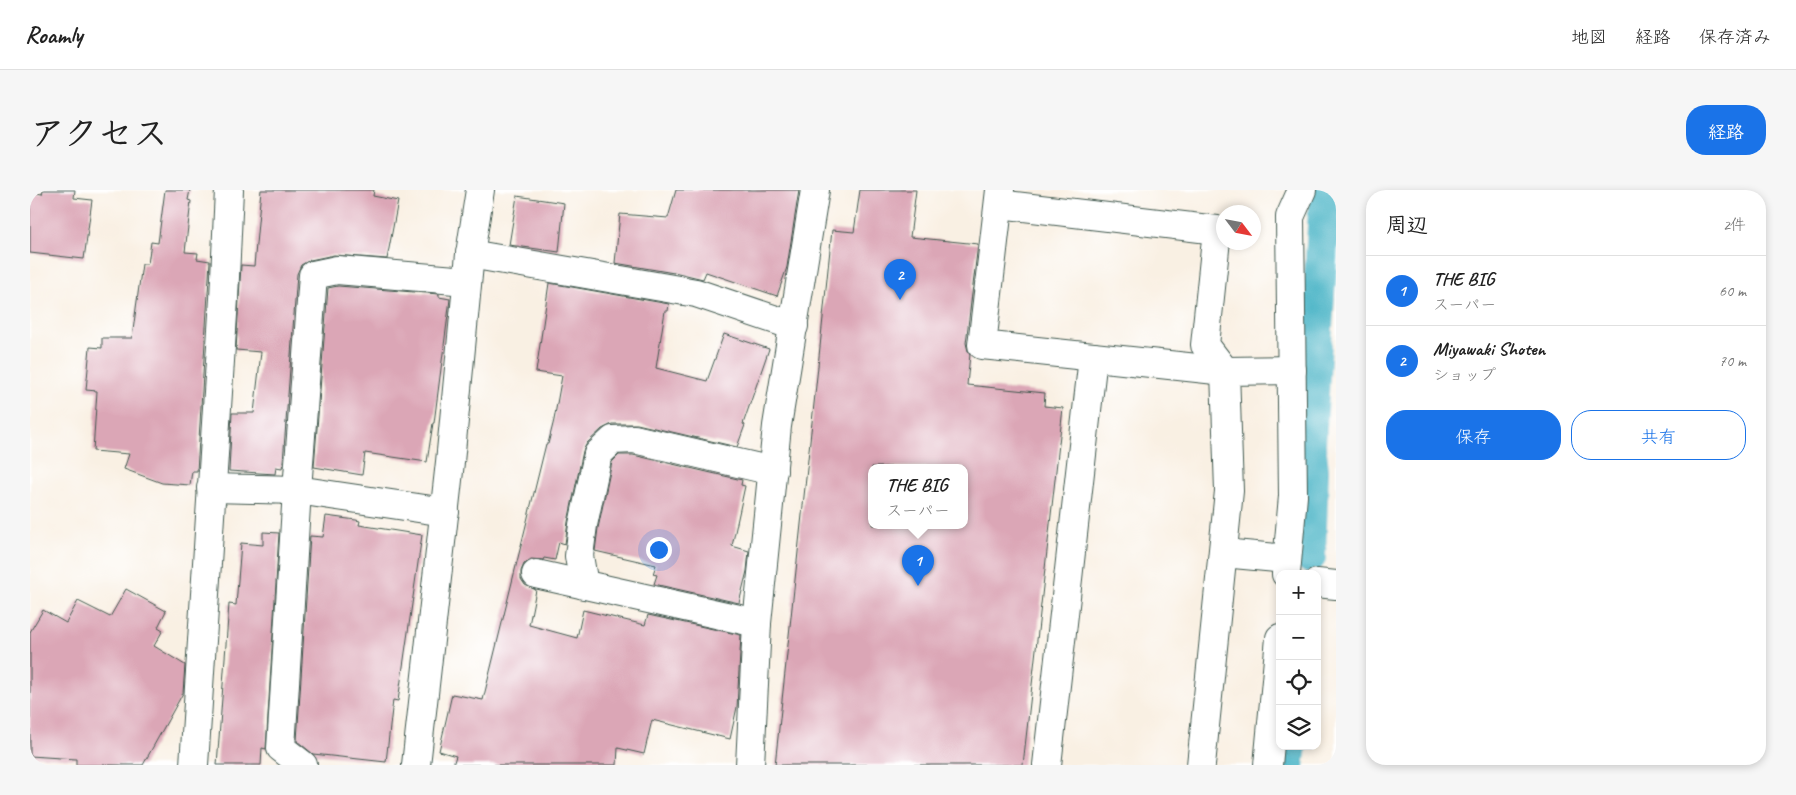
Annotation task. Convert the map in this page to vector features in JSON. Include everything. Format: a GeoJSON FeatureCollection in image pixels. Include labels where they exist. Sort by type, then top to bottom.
{"type":"FeatureCollection","features":[{"type":"Feature","properties":{"kind":"street"},"geometry":{"type":"LineString","coordinates":[[194,765],[229,190]]}},
{"type":"Feature","properties":{"kind":"street"},"geometry":{"type":"LineString","coordinates":[[416,765],[470,254],[480,190]]}},
{"type":"Feature","properties":{"kind":"street"},"geometry":{"type":"LineString","coordinates":[[750,765],[757,624],[777,426],[814,190]]}},
{"type":"Feature","properties":{"kind":"street"},"geometry":{"type":"LineString","coordinates":[[1223,553],[1287,566],[1293,496],[1290,217],[1302,190]]}},
{"type":"Feature","properties":{"kind":"street"},"geometry":{"type":"LineString","coordinates":[[1201,765],[1229,491],[1225,372],[1205,345],[1217,230],[999,197],[982,346],[1225,372],[1292,370]]}},
{"type":"Feature","properties":{"kind":"street"},"geometry":{"type":"LineString","coordinates":[[470,254],[696,293],[794,326]]}},
{"type":"Feature","properties":{"kind":"street"},"geometry":{"type":"LineString","coordinates":[[303,765],[281,748],[313,274],[337,270],[467,281]]}},
{"type":"Feature","properties":{"kind":"street"},"geometry":{"type":"LineString","coordinates":[[1047,765],[1093,357]]}},
{"type":"Feature","properties":{"kind":"street"},"geometry":{"type":"LineString","coordinates":[[584,585],[579,556],[583,525],[598,454],[613,440],[634,439],[772,471]]}},
{"type":"Feature","properties":{"kind":"street"},"geometry":{"type":"LineString","coordinates":[[211,488],[297,490],[444,512]]}},
{"type":"Feature","properties":{"kind":"street"},"geometry":{"type":"LineString","coordinates":[[536,574],[757,624]]}},
{"type":"Feature","properties":{"kind":"street"},"geometry":{"type":"LineString","coordinates":[[1321,583],[1336,585]]}},
{"type":"Feature","properties":{"kind":"street"},"geometry":{"type":"LineString","coordinates":[[1268,765],[1278,660]]}},
{"type":"Feature","properties":{"kind":"building"},"geometry":{"type":"Polygon","coordinates":[[[43,190],[75,190],[74,198],[92,200],[84,259],[30,253],[30,192],[42,194],[43,190]]]}},
{"type":"Feature","properties":{"kind":"building"},"geometry":{"type":"Polygon","coordinates":[[[165,190],[190,190],[188,200],[191,201],[185,252],[198,253],[197,259],[210,261],[197,471],[192,471],[190,485],[162,483],[124,469],[129,454],[93,451],[97,391],[86,390],[90,347],[102,348],[102,338],[132,338],[142,264],[148,264],[151,242],[158,243],[165,190]]]}},
{"type":"Feature","properties":{"kind":"building"},"geometry":{"type":"Polygon","coordinates":[[[261,190],[374,190],[373,196],[398,201],[387,259],[334,255],[310,260],[301,265],[297,274],[283,462],[282,468],[276,467],[275,474],[229,471],[232,413],[254,413],[261,352],[236,350],[241,265],[254,266],[261,190]]]}},
{"type":"Feature","properties":{"kind":"building"},"geometry":{"type":"Polygon","coordinates":[[[676,190],[799,190],[787,267],[777,296],[706,272],[703,279],[674,272],[615,263],[620,214],[668,218],[676,190]]]}},
{"type":"Feature","properties":{"kind":"building"},"geometry":{"type":"Polygon","coordinates":[[[860,190],[916,190],[910,237],[978,244],[966,343],[970,354],[967,385],[1045,393],[1044,406],[1063,408],[1023,765],[775,765],[832,230],[854,232],[860,190]]]}},
{"type":"Feature","properties":{"kind":"building"},"geometry":{"type":"Polygon","coordinates":[[[517,196],[564,203],[559,252],[509,245],[517,196]]]}},
{"type":"Feature","properties":{"kind":"building"},"geometry":{"type":"Polygon","coordinates":[[[549,283],[669,304],[668,311],[665,311],[656,368],[707,381],[724,334],[769,349],[737,447],[637,424],[612,424],[602,429],[587,443],[583,451],[565,544],[559,542],[555,560],[544,558],[543,560],[531,559],[524,564],[521,571],[521,579],[525,585],[536,590],[529,625],[577,638],[583,610],[645,625],[648,615],[741,635],[737,707],[730,739],[652,720],[644,754],[618,748],[617,765],[453,765],[456,756],[439,751],[452,694],[483,700],[546,444],[548,444],[554,420],[562,376],[536,372],[549,283]]]}},
{"type":"Feature","properties":{"kind":"building"},"geometry":{"type":"Polygon","coordinates":[[[338,286],[439,294],[439,297],[450,299],[427,462],[365,453],[362,475],[314,467],[328,288],[338,286]]]}},
{"type":"Feature","properties":{"kind":"building"},"geometry":{"type":"Polygon","coordinates":[[[619,455],[633,455],[742,480],[741,485],[745,486],[732,546],[749,551],[747,571],[739,603],[654,584],[657,575],[653,574],[656,565],[595,551],[612,462],[619,455]]]}},
{"type":"Feature","properties":{"kind":"building"},"geometry":{"type":"Polygon","coordinates":[[[326,516],[360,521],[359,525],[422,535],[398,701],[393,700],[386,762],[313,754],[297,741],[310,536],[323,537],[326,516]]]}},
{"type":"Feature","properties":{"kind":"building"},"geometry":{"type":"Polygon","coordinates":[[[263,532],[279,533],[266,749],[262,748],[261,765],[217,765],[229,604],[236,605],[241,543],[263,545],[263,532]]]}},
{"type":"Feature","properties":{"kind":"building"},"geometry":{"type":"Polygon","coordinates":[[[126,589],[166,611],[158,627],[163,630],[154,646],[185,665],[183,693],[143,765],[76,765],[76,759],[30,756],[30,632],[43,610],[66,623],[78,601],[110,617],[126,589]]]}},
{"type":"Feature","properties":{"kind":"waterway"},"geometry":{"type":"LineString","coordinates":[[1310,557],[1313,470],[1310,444],[1325,193]]}},
{"type":"Feature","properties":{"kind":"waterway"},"geometry":{"type":"LineString","coordinates":[[1288,765],[1290,750]]}},
{"type":"Feature","properties":{"kind":"place","name":"Miyawaki Shoten"},"geometry":{"type":"Point","coordinates":[900,300]}},
{"type":"Feature","properties":{"kind":"place","name":"THE BIG"},"geometry":{"type":"Point","coordinates":[918,586]}}]}
